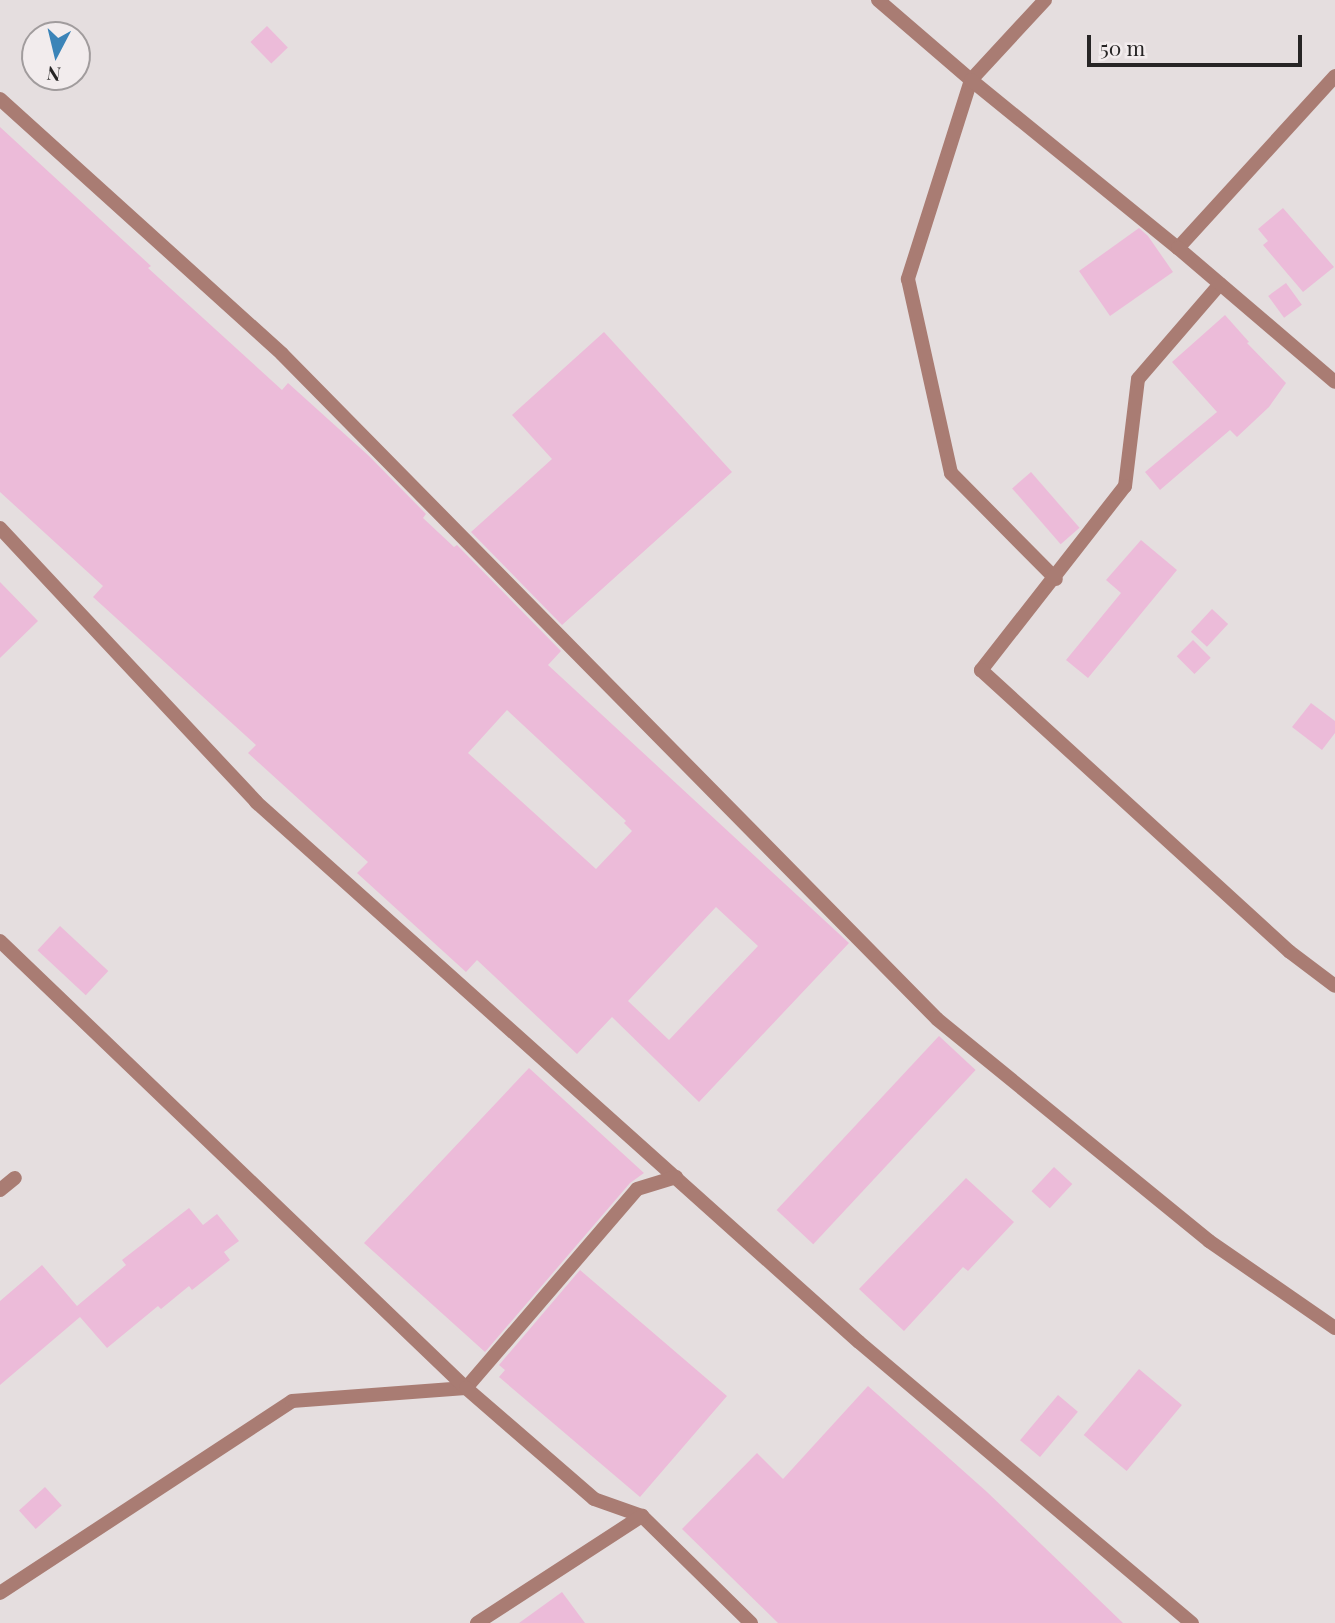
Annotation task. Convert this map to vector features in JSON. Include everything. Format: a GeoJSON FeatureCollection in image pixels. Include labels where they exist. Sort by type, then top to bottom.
{"type":"FeatureCollection","features":[{"type":"Feature","properties":{"kind":"street"},"geometry":{"type":"LineString","coordinates":[[877,0],[971,80],[1178,247],[1335,382]]}},
{"type":"Feature","properties":{"kind":"street"},"geometry":{"type":"LineString","coordinates":[[1045,0],[971,80],[908,279],[951,472],[1056,579]]}},
{"type":"Feature","properties":{"kind":"street"},"geometry":{"type":"LineString","coordinates":[[1178,247],[1335,76]]}},
{"type":"Feature","properties":{"kind":"street"},"geometry":{"type":"LineString","coordinates":[[0,99],[282,354],[937,1019],[1209,1241],[1335,1328]]}},
{"type":"Feature","properties":{"kind":"street"},"geometry":{"type":"LineString","coordinates":[[1220,284],[1139,379],[1125,486],[1056,579],[982,670],[1290,953],[1335,986]]}},
{"type":"Feature","properties":{"kind":"street"},"geometry":{"type":"LineString","coordinates":[[0,528],[256,802],[859,1342],[1192,1623]]}},
{"type":"Feature","properties":{"kind":"street"},"geometry":{"type":"LineString","coordinates":[[3,947],[466,1388],[594,1499],[642,1516],[751,1623]]}},
{"type":"Feature","properties":{"kind":"street"},"geometry":{"type":"LineString","coordinates":[[0,1593],[292,1401],[466,1388],[637,1189],[676,1177]]}},
{"type":"Feature","properties":{"kind":"street"},"geometry":{"type":"LineString","coordinates":[[0,1190],[15,1178]]}},
{"type":"Feature","properties":{"kind":"street"},"geometry":{"type":"LineString","coordinates":[[477,1623],[642,1516]]}},
{"type":"Feature","properties":{"kind":"building"},"geometry":{"type":"Polygon","coordinates":[[[267,26],[288,48],[271,64],[250,42],[267,26]]]}},
{"type":"Feature","properties":{"kind":"building"},"geometry":{"type":"Polygon","coordinates":[[[0,127],[151,266],[148,268],[282,390],[288,383],[369,456],[426,514],[423,518],[454,547],[457,545],[561,651],[548,665],[849,943],[699,1102],[612,1017],[577,1054],[477,960],[466,972],[357,873],[368,862],[248,753],[256,745],[93,597],[103,586],[0,492],[0,127]],[[507,710],[468,753],[596,869],[632,831],[624,823],[626,821],[507,710]],[[716,907],[628,1001],[669,1040],[758,946],[716,907]]]}},
{"type":"Feature","properties":{"kind":"building"},"geometry":{"type":"Polygon","coordinates":[[[1283,208],[1334,267],[1303,292],[1263,245],[1268,241],[1258,229],[1283,208]]]}},
{"type":"Feature","properties":{"kind":"building"},"geometry":{"type":"Polygon","coordinates":[[[1139,228],[1148,236],[1173,272],[1110,316],[1079,271],[1139,228]]]}},
{"type":"Feature","properties":{"kind":"building"},"geometry":{"type":"Polygon","coordinates":[[[1286,283],[1302,305],[1284,318],[1268,296],[1286,283]]]}},
{"type":"Feature","properties":{"kind":"building"},"geometry":{"type":"Polygon","coordinates":[[[1225,315],[1249,342],[1247,343],[1286,383],[1269,407],[1237,437],[1230,430],[1160,490],[1145,472],[1217,412],[1172,362],[1225,315]]]}},
{"type":"Feature","properties":{"kind":"building"},"geometry":{"type":"Polygon","coordinates":[[[604,332],[732,472],[562,625],[471,532],[552,459],[512,415],[604,332]]]}},
{"type":"Feature","properties":{"kind":"building"},"geometry":{"type":"Polygon","coordinates":[[[1031,472],[1080,528],[1061,544],[1012,488],[1031,472]]]}},
{"type":"Feature","properties":{"kind":"building"},"geometry":{"type":"Polygon","coordinates":[[[1141,540],[1177,570],[1088,678],[1066,660],[1121,593],[1106,580],[1141,540]]]}},
{"type":"Feature","properties":{"kind":"building"},"geometry":{"type":"Polygon","coordinates":[[[0,582],[38,621],[0,658],[0,582]]]}},
{"type":"Feature","properties":{"kind":"building"},"geometry":{"type":"Polygon","coordinates":[[[1212,609],[1228,624],[1207,647],[1191,632],[1212,609]]]}},
{"type":"Feature","properties":{"kind":"building"},"geometry":{"type":"Polygon","coordinates":[[[1193,640],[1211,658],[1194,674],[1177,656],[1193,640]]]}},
{"type":"Feature","properties":{"kind":"building"},"geometry":{"type":"Polygon","coordinates":[[[1311,703],[1335,721],[1335,733],[1322,750],[1292,727],[1311,703]]]}},
{"type":"Feature","properties":{"kind":"building"},"geometry":{"type":"Polygon","coordinates":[[[60,926],[108,971],[86,995],[37,950],[60,926]]]}},
{"type":"Feature","properties":{"kind":"building"},"geometry":{"type":"Polygon","coordinates":[[[939,1036],[976,1070],[813,1244],[777,1210],[939,1036]]]}},
{"type":"Feature","properties":{"kind":"building"},"geometry":{"type":"Polygon","coordinates":[[[529,1068],[644,1173],[630,1183],[485,1352],[364,1243],[529,1068]]]}},
{"type":"Feature","properties":{"kind":"building"},"geometry":{"type":"Polygon","coordinates":[[[1054,1167],[1072,1184],[1050,1208],[1031,1191],[1054,1167]]]}},
{"type":"Feature","properties":{"kind":"building"},"geometry":{"type":"Polygon","coordinates":[[[966,1178],[1014,1222],[968,1271],[963,1267],[904,1331],[859,1289],[966,1178]]]}},
{"type":"Feature","properties":{"kind":"building"},"geometry":{"type":"Polygon","coordinates":[[[189,1208],[203,1225],[217,1214],[239,1241],[224,1252],[230,1260],[192,1290],[189,1286],[161,1309],[158,1306],[107,1348],[80,1317],[0,1385],[0,1301],[42,1265],[77,1306],[126,1265],[122,1260],[189,1208]]]}},
{"type":"Feature","properties":{"kind":"building"},"geometry":{"type":"Polygon","coordinates":[[[580,1270],[727,1396],[640,1497],[499,1377],[505,1370],[499,1365],[580,1270]]]}},
{"type":"Feature","properties":{"kind":"building"},"geometry":{"type":"Polygon","coordinates":[[[1139,1369],[1182,1405],[1127,1471],[1084,1435],[1139,1369]]]}},
{"type":"Feature","properties":{"kind":"building"},"geometry":{"type":"Polygon","coordinates":[[[868,1386],[987,1492],[1123,1623],[778,1623],[682,1529],[757,1453],[783,1479],[868,1386]]]}},
{"type":"Feature","properties":{"kind":"building"},"geometry":{"type":"Polygon","coordinates":[[[1058,1395],[1078,1412],[1040,1457],[1020,1440],[1058,1395]]]}},
{"type":"Feature","properties":{"kind":"building"},"geometry":{"type":"Polygon","coordinates":[[[45,1487],[62,1506],[36,1529],[19,1510],[45,1487]]]}},
{"type":"Feature","properties":{"kind":"building"},"geometry":{"type":"Polygon","coordinates":[[[562,1592],[585,1623],[519,1623],[562,1592]]]}}]}
